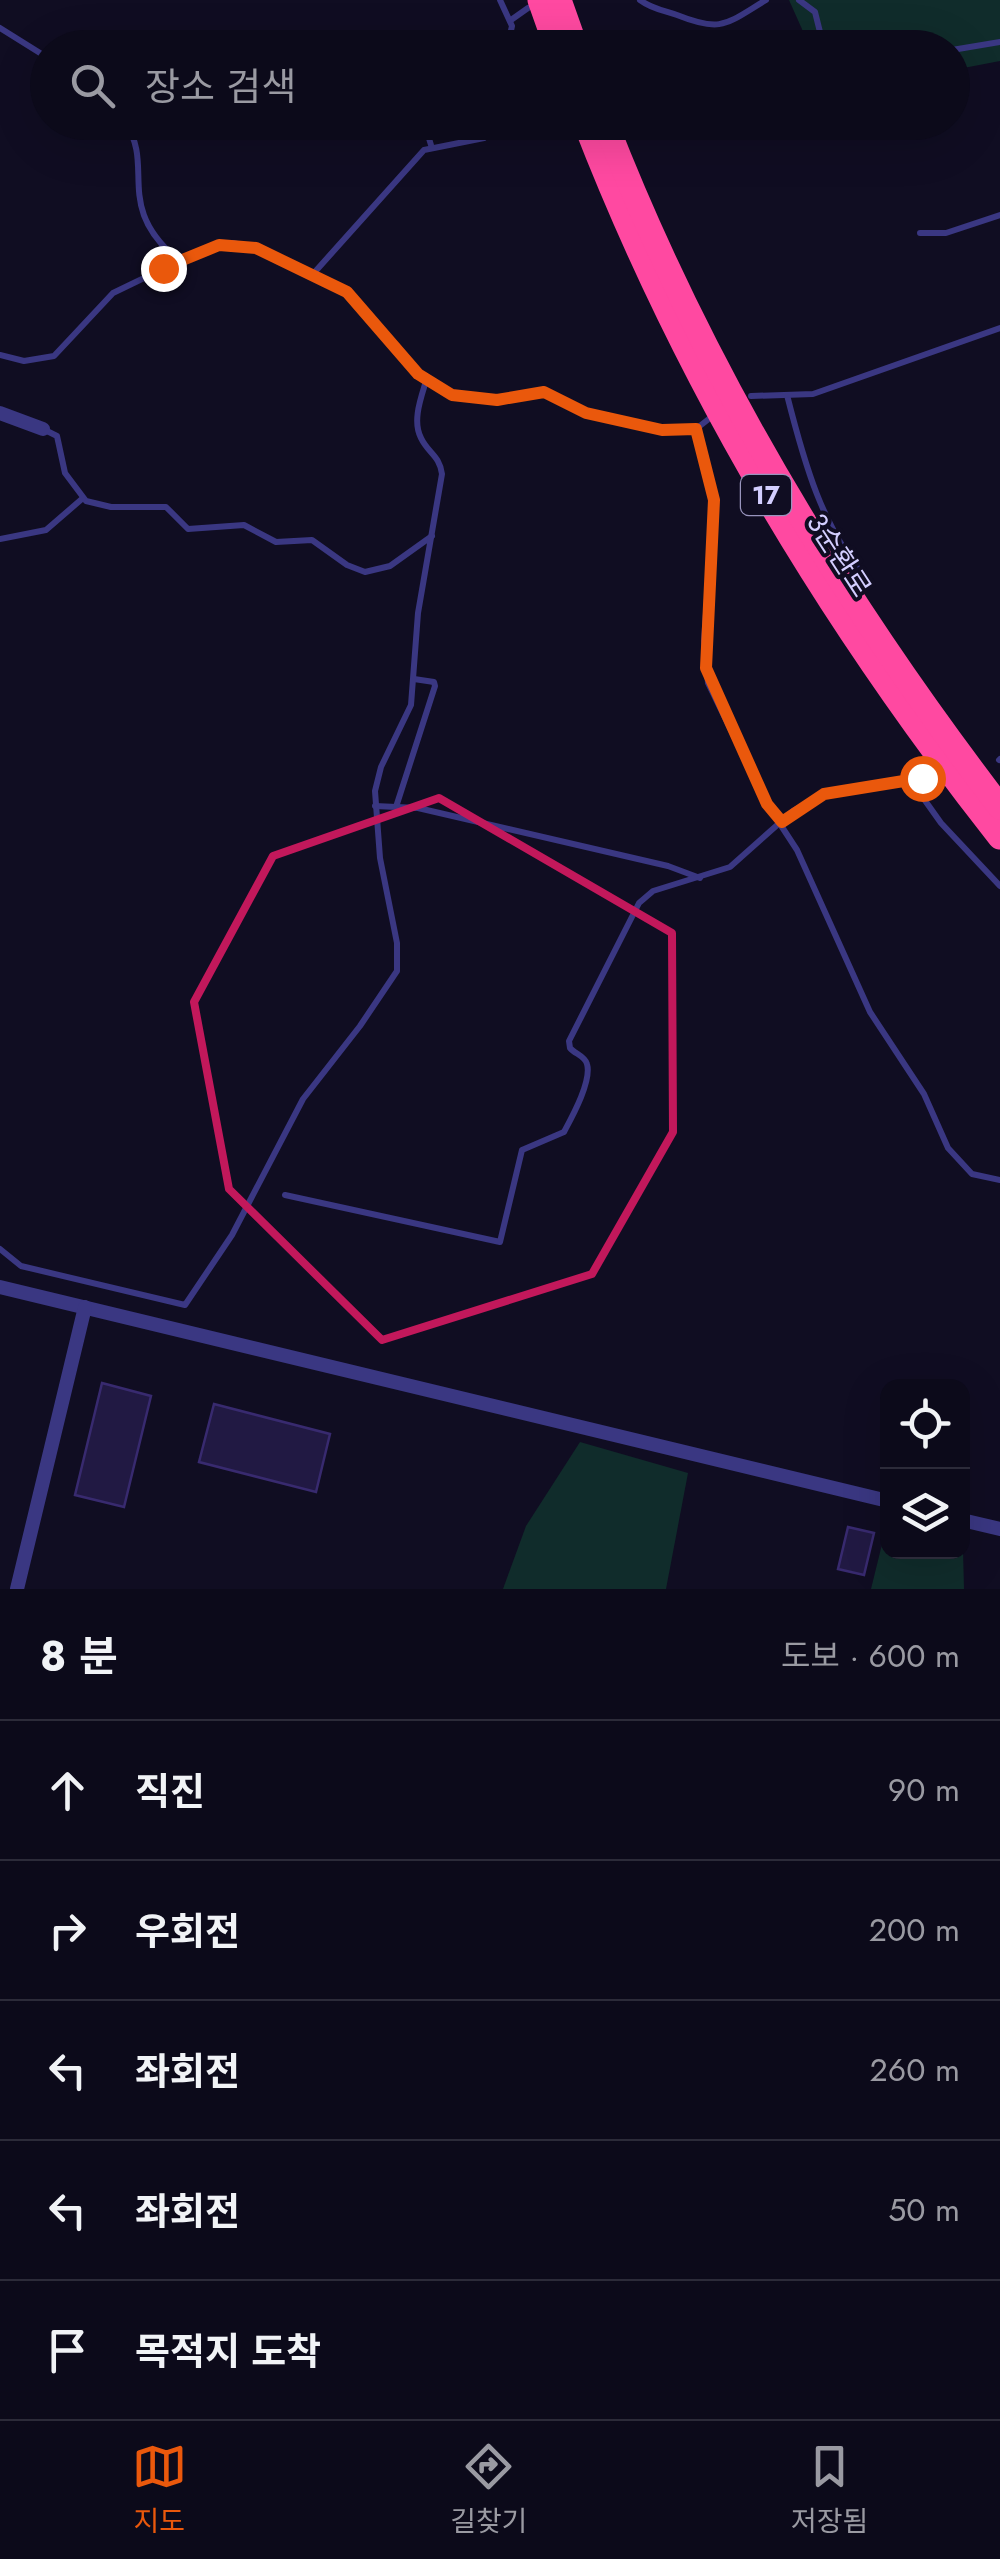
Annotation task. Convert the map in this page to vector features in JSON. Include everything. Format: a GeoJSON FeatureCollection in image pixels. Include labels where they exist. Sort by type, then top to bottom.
{"type":"FeatureCollection","features":[{"type":"Feature","properties":{"kind":"highway"},"geometry":{"type":"LineString","coordinates":[[559,0],[570,30]]}},
{"type":"Feature","properties":{"kind":"highway"},"geometry":{"type":"LineString","coordinates":[[534,4],[548,30]]}},
{"type":"Feature","properties":{"kind":"highway","name":"3순환로"},"geometry":{"type":"LineString","coordinates":[[593,140],[669,315],[757,481],[895,696],[1000,836]]}},
{"type":"Feature","properties":{"kind":"highway","name":"3순환로"},"geometry":{"type":"LineString","coordinates":[[612,140],[664,266],[744,420],[890,657],[1000,807]]}},
{"type":"Feature","properties":{"kind":"street"},"geometry":{"type":"LineString","coordinates":[[0,412],[43,429]]}},
{"type":"Feature","properties":{"kind":"street"},"geometry":{"type":"LineString","coordinates":[[0,1288],[880,1499]]}},
{"type":"Feature","properties":{"kind":"street"},"geometry":{"type":"LineString","coordinates":[[17,1589],[85,1307]]}},
{"type":"Feature","properties":{"kind":"street"},"geometry":{"type":"LineString","coordinates":[[970,1522],[1000,1528]]}},
{"type":"Feature","properties":{"kind":"lane"},"geometry":{"type":"LineString","coordinates":[[500,0],[511,20],[510,30]]}},
{"type":"Feature","properties":{"kind":"lane"},"geometry":{"type":"LineString","coordinates":[[640,0],[651,8],[708,28],[730,22],[766,0]]}},
{"type":"Feature","properties":{"kind":"lane"},"geometry":{"type":"LineString","coordinates":[[799,0],[814,12],[819,30]]}},
{"type":"Feature","properties":{"kind":"lane"},"geometry":{"type":"LineString","coordinates":[[511,20],[534,4]]}},
{"type":"Feature","properties":{"kind":"lane"},"geometry":{"type":"LineString","coordinates":[[0,28],[30,47]]}},
{"type":"Feature","properties":{"kind":"lane"},"geometry":{"type":"LineString","coordinates":[[970,47],[1000,42]]}},
{"type":"Feature","properties":{"kind":"lane"},"geometry":{"type":"LineString","coordinates":[[132,140],[139,208],[153,234],[179,260]]}},
{"type":"Feature","properties":{"kind":"lane"},"geometry":{"type":"LineString","coordinates":[[430,140],[432,145]]}},
{"type":"Feature","properties":{"kind":"lane"},"geometry":{"type":"LineString","coordinates":[[314,274],[432,145],[469,140]]}},
{"type":"Feature","properties":{"kind":"lane"},"geometry":{"type":"LineString","coordinates":[[920,233],[946,233],[1000,215]]}},
{"type":"Feature","properties":{"kind":"lane"},"geometry":{"type":"LineString","coordinates":[[0,355],[24,361],[54,356],[112,294],[179,260],[234,244],[256,248],[314,274],[359,302],[426,381],[452,395],[497,400],[533,390],[558,395],[586,413],[662,430],[696,429],[710,418]]}},
{"type":"Feature","properties":{"kind":"lane"},"geometry":{"type":"LineString","coordinates":[[751,396],[813,394],[1000,328]]}},
{"type":"Feature","properties":{"kind":"lane"},"geometry":{"type":"LineString","coordinates":[[0,1249],[21,1266],[177,1306],[193,1299],[303,1099],[360,1026],[396,971],[397,943],[380,858],[375,806],[381,767],[412,705],[418,613],[433,535],[441,466],[421,439],[418,426],[426,381]]}},
{"type":"Feature","properties":{"kind":"lane"},"geometry":{"type":"LineString","coordinates":[[786,395],[816,498],[869,582]]}},
{"type":"Feature","properties":{"kind":"lane"},"geometry":{"type":"LineString","coordinates":[[43,429],[56,436],[66,473],[83,498],[111,507],[166,506],[188,529],[244,525],[276,542],[312,540],[347,565],[365,572],[390,566],[433,535]]}},
{"type":"Feature","properties":{"kind":"lane"},"geometry":{"type":"LineString","coordinates":[[696,429],[714,500],[704,640],[708,683],[767,804],[782,822],[870,1012],[924,1094],[948,1148],[972,1174],[1000,1180]]}},
{"type":"Feature","properties":{"kind":"lane"},"geometry":{"type":"LineString","coordinates":[[0,539],[46,530],[83,498]]}},
{"type":"Feature","properties":{"kind":"lane"},"geometry":{"type":"LineString","coordinates":[[396,807],[400,786],[431,710],[435,686],[434,682],[414,679]]}},
{"type":"Feature","properties":{"kind":"lane"},"geometry":{"type":"LineString","coordinates":[[910,778],[941,823],[1000,886]]}},
{"type":"Feature","properties":{"kind":"lane"},"geometry":{"type":"LineString","coordinates":[[285,1194],[500,1242],[522,1150],[564,1132],[579,1098],[588,1068],[569,1041],[634,911],[653,891],[701,878],[741,860],[782,822],[824,794],[922,778]]}},
{"type":"Feature","properties":{"kind":"lane"},"geometry":{"type":"LineString","coordinates":[[375,806],[418,808],[668,866],[701,878]]}},
{"type":"Feature","properties":{"kind":"highlighted area"},"geometry":{"type":"Polygon","coordinates":[[[439,798],[672,933],[673,1132],[592,1274],[382,1340],[229,1189],[194,1002],[273,856],[439,798]]]}},
{"type":"Feature","properties":{"kind":"green space"},"geometry":{"type":"Polygon","coordinates":[[[789,0],[1000,0],[1000,61],[970,67],[970,30],[802,30],[789,0]]]}},
{"type":"Feature","properties":{"kind":"green space"},"geometry":{"type":"Polygon","coordinates":[[[580,1442],[688,1473],[666,1589],[503,1589],[526,1526],[580,1442]]]}},
{"type":"Feature","properties":{"kind":"green space"},"geometry":{"type":"Polygon","coordinates":[[[880,1552],[880,1559],[963,1559],[964,1589],[871,1589],[880,1552]]]}},
{"type":"Feature","properties":{"kind":"building"},"geometry":{"type":"Polygon","coordinates":[[[102,1383],[151,1396],[124,1507],[75,1495],[102,1383]]]}},
{"type":"Feature","properties":{"kind":"building"},"geometry":{"type":"Polygon","coordinates":[[[214,1404],[330,1434],[316,1492],[199,1462],[214,1404]]]}},
{"type":"Feature","properties":{"kind":"building"},"geometry":{"type":"Polygon","coordinates":[[[848,1527],[874,1533],[864,1575],[838,1569],[848,1527]]]}},
{"type":"Feature","properties":{"kind":"route"},"geometry":{"type":"LineString","coordinates":[[163,268],[219,245],[256,248],[347,292],[434,388],[474,400],[497,400],[533,390],[558,395],[586,413],[662,430],[696,429],[714,500],[704,640],[708,683],[767,804],[782,822],[793,811],[824,794],[922,778]]}}]}
